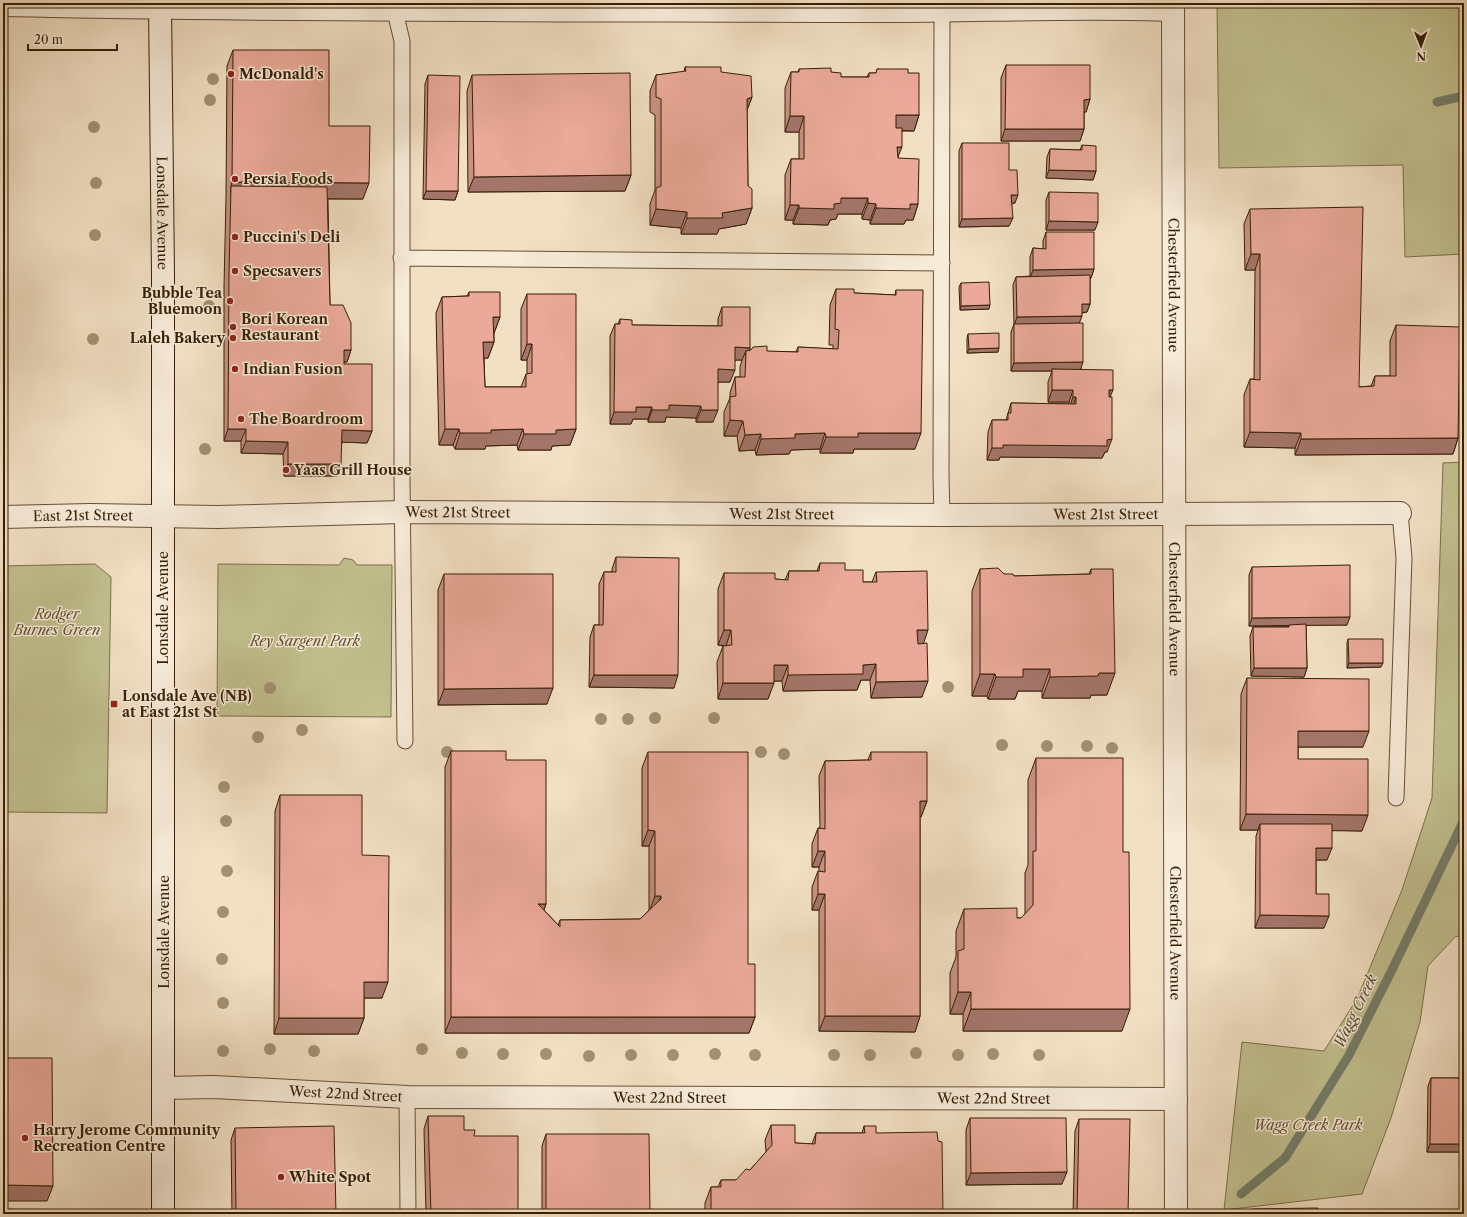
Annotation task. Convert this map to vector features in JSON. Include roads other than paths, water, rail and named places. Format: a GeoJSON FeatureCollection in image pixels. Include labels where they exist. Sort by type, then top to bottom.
{"type":"FeatureCollection","features":[{"type":"Feature","properties":{"kind":"street"},"geometry":{"type":"LineString","coordinates":[[3,5],[394,6],[942,12],[1173,7]]}},
{"type":"Feature","properties":{"kind":"street","name":"Lonsdale Avenue"},"geometry":{"type":"LineString","coordinates":[[160,5],[163,275],[163,1214]]}},
{"type":"Feature","properties":{"kind":"street","name":"Chesterfield Avenue"},"geometry":{"type":"LineString","coordinates":[[1173,7],[1176,1214]]}},
{"type":"Feature","properties":{"kind":"street","name":"West 21st Street"},"geometry":{"type":"LineString","coordinates":[[163,516],[233,517],[402,512],[942,515],[1400,513]]}},
{"type":"Feature","properties":{"kind":"street","name":"East 21st Street"},"geometry":{"type":"LineString","coordinates":[[3,517],[163,516]]}},
{"type":"Feature","properties":{"kind":"street","name":"West 22nd Street"},"geometry":{"type":"LineString","coordinates":[[164,1088],[214,1087],[407,1097],[1176,1099]]}},
{"type":"Feature","properties":{"kind":"lane"},"geometry":{"type":"LineString","coordinates":[[394,6],[402,41],[402,512],[406,741]]}},
{"type":"Feature","properties":{"kind":"lane"},"geometry":{"type":"LineString","coordinates":[[942,12],[942,515]]}},
{"type":"Feature","properties":{"kind":"lane"},"geometry":{"type":"LineString","coordinates":[[401,258],[942,263]]}},
{"type":"Feature","properties":{"kind":"lane"},"geometry":{"type":"LineString","coordinates":[[1396,798],[1398,693],[1404,558],[1400,513]]}},
{"type":"Feature","properties":{"kind":"lane"},"geometry":{"type":"LineString","coordinates":[[407,1097],[408,1214]]}},
{"type":"Feature","properties":{"kind":"waterway"},"geometry":{"type":"LineString","coordinates":[[1437,102],[1464,96]]}},
{"type":"Feature","properties":{"kind":"waterway","name":"Wagg Creek"},"geometry":{"type":"LineString","coordinates":[[1241,1194],[1285,1158],[1349,1055],[1392,970],[1464,820]]}},
{"type":"Feature","properties":{"kind":"place","name":"McDonald's"},"geometry":{"type":"Point","coordinates":[231,74]}},
{"type":"Feature","properties":{"kind":"place","name":"Persia Foods"},"geometry":{"type":"Point","coordinates":[235,179]}},
{"type":"Feature","properties":{"kind":"place","name":"Puccini's Deli"},"geometry":{"type":"Point","coordinates":[235,237]}},
{"type":"Feature","properties":{"kind":"place","name":"Specsavers"},"geometry":{"type":"Point","coordinates":[235,271]}},
{"type":"Feature","properties":{"kind":"place","name":"Bubble Tea Bluemoon"},"geometry":{"type":"Point","coordinates":[230,301]}},
{"type":"Feature","properties":{"kind":"place","name":"Bori Korean Restaurant"},"geometry":{"type":"Point","coordinates":[233,327]}},
{"type":"Feature","properties":{"kind":"place","name":"Laleh Bakery"},"geometry":{"type":"Point","coordinates":[233,338]}},
{"type":"Feature","properties":{"kind":"place","name":"Indian Fusion"},"geometry":{"type":"Point","coordinates":[235,369]}},
{"type":"Feature","properties":{"kind":"place","name":"The Boardroom"},"geometry":{"type":"Point","coordinates":[241,419]}},
{"type":"Feature","properties":{"kind":"place","name":"Yaas Grill House"},"geometry":{"type":"Point","coordinates":[286,470]}},
{"type":"Feature","properties":{"kind":"place","name":"Lonsdale Ave (NB) at East 21st St"},"geometry":{"type":"Point","coordinates":[114,704]}},
{"type":"Feature","properties":{"kind":"place","name":"Harry Jerome Community Recreation Centre"},"geometry":{"type":"Point","coordinates":[25,1138]}},
{"type":"Feature","properties":{"kind":"place","name":"White Spot"},"geometry":{"type":"Point","coordinates":[281,1177]}},
{"type":"Feature","properties":{"kind":"park label","name":"Rodger Burnes Green"},"geometry":{"type":"Point","coordinates":[57,622]}},
{"type":"Feature","properties":{"kind":"park label","name":"Rey Sargent Park"},"geometry":{"type":"Point","coordinates":[305,641]}},
{"type":"Feature","properties":{"kind":"park label","name":"Wagg Creek Park"},"geometry":{"type":"Point","coordinates":[1308,1125]}}]}
